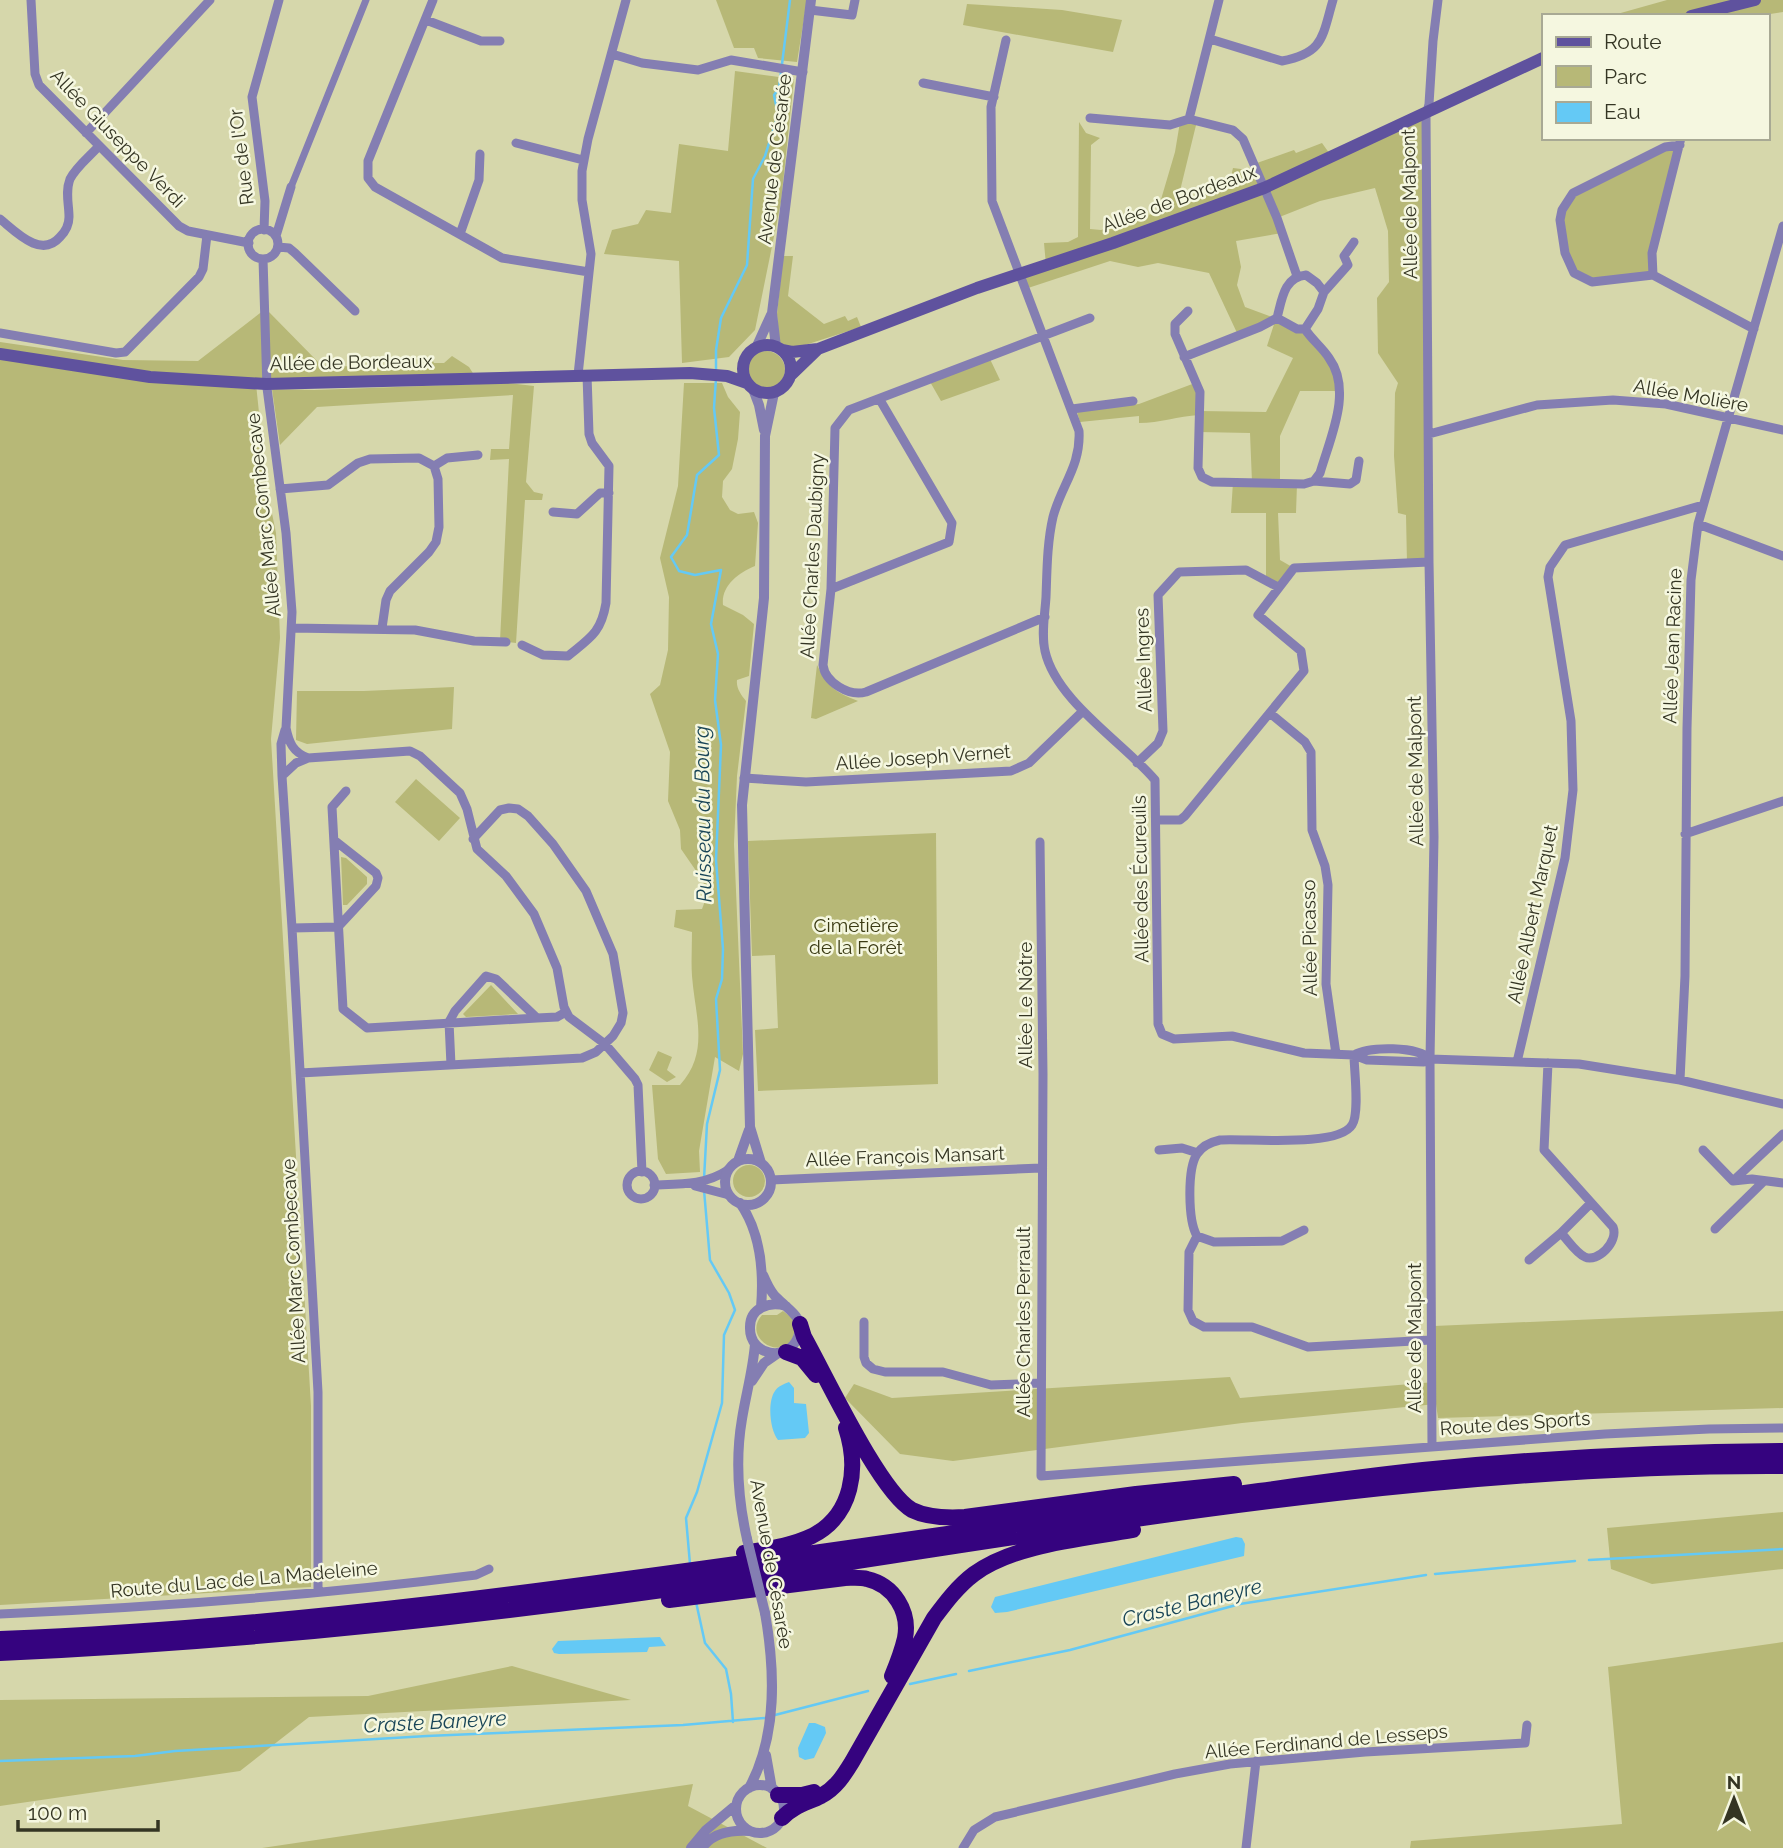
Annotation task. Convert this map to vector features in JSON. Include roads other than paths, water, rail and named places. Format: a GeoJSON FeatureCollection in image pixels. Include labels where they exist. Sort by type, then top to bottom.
{"type":"FeatureCollection","features":[{"type":"Feature","properties":{"kind":"highway"},"geometry":{"type":"LineString","coordinates":[[800,1325],[804,1337],[885,1481],[903,1503],[913,1510],[938,1517],[965,1517],[1136,1494],[1289,1479],[1536,1460],[1783,1451]]}},
{"type":"Feature","properties":{"kind":"highway"},"geometry":{"type":"LineString","coordinates":[[0,1653],[232,1638],[502,1611],[531,1612],[682,1581],[706,1564],[790,1544],[813,1535],[835,1518],[849,1494],[854,1466],[846,1429],[809,1363],[802,1357],[781,1353]]}},
{"type":"Feature","properties":{"kind":"highway"},"geometry":{"type":"LineString","coordinates":[[720,1588],[1167,1514],[1359,1491],[1524,1476],[1783,1465]]}},
{"type":"Feature","properties":{"kind":"highway"},"geometry":{"type":"LineString","coordinates":[[706,1564],[1424,1470]]}},
{"type":"Feature","properties":{"kind":"highway"},"geometry":{"type":"LineString","coordinates":[[775,1792],[803,1795],[823,1787],[832,1778],[934,1618],[962,1584],[988,1565],[1026,1550],[1194,1519],[1524,1476]]}},
{"type":"Feature","properties":{"kind":"highway"},"geometry":{"type":"LineString","coordinates":[[0,1639],[187,1628],[412,1606],[566,1588],[597,1578],[682,1581],[720,1588],[845,1578],[868,1579],[899,1600],[905,1617],[905,1637],[892,1686],[837,1784],[823,1795],[793,1808],[782,1818]]}},
{"type":"Feature","properties":{"kind":"main road"},"geometry":{"type":"LineString","coordinates":[[1698,14],[1755,0]]}},
{"type":"Feature","properties":{"kind":"main road","name":"Allée de Bordeaux"},"geometry":{"type":"LineString","coordinates":[[779,349],[792,352],[818,349],[1019,273],[1113,243],[1264,188],[1542,58]]}},
{"type":"Feature","properties":{"kind":"main road"},"geometry":{"type":"LineString","coordinates":[[762,346],[779,349],[790,362],[790,376],[781,389],[774,393],[759,392],[750,386],[743,371],[745,359],[762,346]]}},
{"type":"Feature","properties":{"kind":"main road","name":"Allée de Bordeaux"},"geometry":{"type":"LineString","coordinates":[[790,376],[818,349]]}},
{"type":"Feature","properties":{"kind":"main road","name":"Allée de Bordeaux"},"geometry":{"type":"LineString","coordinates":[[0,354],[150,377],[266,384],[703,373],[724,371],[745,359]]}},
{"type":"Feature","properties":{"kind":"main road","name":"Allée de Bordeaux"},"geometry":{"type":"LineString","coordinates":[[724,371],[750,386]]}},
{"type":"Feature","properties":{"kind":"street","name":"Allée Giuseppe Verdi"},"geometry":{"type":"LineString","coordinates":[[31,0],[36,78],[39,85],[179,226],[188,231],[248,243]]}},
{"type":"Feature","properties":{"kind":"street"},"geometry":{"type":"LineString","coordinates":[[86,133],[210,0]]}},
{"type":"Feature","properties":{"kind":"street","name":"Rue de l'Or"},"geometry":{"type":"LineString","coordinates":[[264,230],[265,201],[252,97],[279,0]]}},
{"type":"Feature","properties":{"kind":"street"},"geometry":{"type":"LineString","coordinates":[[292,187],[366,0]]}},
{"type":"Feature","properties":{"kind":"street"},"geometry":{"type":"LineString","coordinates":[[433,0],[368,161],[366,173],[375,187],[510,261],[589,272]]}},
{"type":"Feature","properties":{"kind":"street"},"geometry":{"type":"LineString","coordinates":[[522,645],[543,655],[568,656],[590,638],[603,622],[606,603],[609,466],[592,443],[589,434],[583,375],[591,254],[582,200],[583,160],[626,0]]}},
{"type":"Feature","properties":{"kind":"street","name":"Avenue de Césarée"},"geometry":{"type":"LineString","coordinates":[[756,348],[772,313],[811,5],[852,15],[855,0]]}},
{"type":"Feature","properties":{"kind":"street"},"geometry":{"type":"LineString","coordinates":[[1189,119],[1219,0]]}},
{"type":"Feature","properties":{"kind":"street"},"geometry":{"type":"LineString","coordinates":[[1210,39],[1282,61],[1293,59],[1314,50],[1322,38],[1333,0]]}},
{"type":"Feature","properties":{"kind":"street","name":"Allée de Malpont"},"geometry":{"type":"LineString","coordinates":[[1432,1447],[1430,1059],[1434,837],[1429,562],[1427,111],[1438,0]]}},
{"type":"Feature","properties":{"kind":"street"},"geometry":{"type":"LineString","coordinates":[[426,20],[481,41],[500,41]]}},
{"type":"Feature","properties":{"kind":"street","name":"Allée des Écureuils"},"geometry":{"type":"LineString","coordinates":[[1006,40],[991,107],[992,201],[1078,424],[1080,444],[1076,463],[1056,508],[1052,525],[1044,638],[1046,656],[1057,678],[1083,711],[1155,780],[1158,1024],[1162,1034],[1174,1039],[1232,1036],[1304,1053],[1354,1055],[1367,1060],[1424,1062],[1430,1059],[1579,1064],[1679,1080],[1783,1104]]}},
{"type":"Feature","properties":{"kind":"street"},"geometry":{"type":"LineString","coordinates":[[612,54],[642,63],[698,70],[726,60],[803,72]]}},
{"type":"Feature","properties":{"kind":"street"},"geometry":{"type":"LineString","coordinates":[[923,83],[994,97]]}},
{"type":"Feature","properties":{"kind":"street"},"geometry":{"type":"LineString","coordinates":[[1090,118],[1170,125],[1189,119],[1233,130],[1243,139],[1277,218],[1297,276]]}},
{"type":"Feature","properties":{"kind":"street"},"geometry":{"type":"LineString","coordinates":[[516,142],[583,160]]}},
{"type":"Feature","properties":{"kind":"street"},"geometry":{"type":"LineString","coordinates":[[1653,275],[1652,253],[1681,142]]}},
{"type":"Feature","properties":{"kind":"street"},"geometry":{"type":"LineString","coordinates":[[1681,142],[1665,147],[1573,193],[1562,210],[1560,220],[1565,253],[1574,273],[1592,282],[1653,275],[1754,329]]}},
{"type":"Feature","properties":{"kind":"street"},"geometry":{"type":"LineString","coordinates":[[0,219],[30,243],[44,245],[55,242],[66,230],[69,221],[69,181],[99,146]]}},
{"type":"Feature","properties":{"kind":"street"},"geometry":{"type":"LineString","coordinates":[[460,234],[479,180],[480,154]]}},
{"type":"Feature","properties":{"kind":"street","name":"Rue de l'Or"},"geometry":{"type":"LineString","coordinates":[[276,236],[292,187]]}},
{"type":"Feature","properties":{"kind":"street","name":"Allée Jean Racine"},"geometry":{"type":"LineString","coordinates":[[1679,1080],[1685,976],[1689,606],[1698,524],[1726,418],[1783,226]]}},
{"type":"Feature","properties":{"kind":"street"},"geometry":{"type":"LineString","coordinates":[[264,230],[276,236],[278,247],[273,256],[263,259],[251,253],[248,243],[252,235],[264,230]]}},
{"type":"Feature","properties":{"kind":"street"},"geometry":{"type":"LineString","coordinates":[[0,333],[116,353],[125,352],[199,277],[207,235]]}},
{"type":"Feature","properties":{"kind":"street"},"geometry":{"type":"LineString","coordinates":[[1305,329],[1318,309],[1324,292],[1348,265],[1344,256],[1354,242]]}},
{"type":"Feature","properties":{"kind":"street"},"geometry":{"type":"LineString","coordinates":[[278,247],[289,248],[295,253],[355,312]]}},
{"type":"Feature","properties":{"kind":"street"},"geometry":{"type":"LineString","coordinates":[[263,259],[266,384]]}},
{"type":"Feature","properties":{"kind":"street"},"geometry":{"type":"LineString","coordinates":[[1184,357],[1277,318],[1290,281],[1297,276],[1306,275],[1324,292]]}},
{"type":"Feature","properties":{"kind":"street"},"geometry":{"type":"LineString","coordinates":[[1188,311],[1175,324],[1175,334],[1200,392],[1198,468],[1202,477],[1212,482],[1304,484],[1314,481],[1350,484],[1356,480],[1359,461]]}},
{"type":"Feature","properties":{"kind":"street","name":"Avenue de Césarée"},"geometry":{"type":"LineString","coordinates":[[772,313],[779,349]]}},
{"type":"Feature","properties":{"kind":"street"},"geometry":{"type":"LineString","coordinates":[[1044,337],[1090,318]]}},
{"type":"Feature","properties":{"kind":"street"},"geometry":{"type":"LineString","coordinates":[[1277,318],[1284,324],[1305,329]]}},
{"type":"Feature","properties":{"kind":"street"},"geometry":{"type":"LineString","coordinates":[[1305,329],[1329,358],[1339,377],[1340,398],[1320,473],[1314,481]]}},
{"type":"Feature","properties":{"kind":"street","name":"Allée Charles Daubigny"},"geometry":{"type":"LineString","coordinates":[[1044,337],[849,410],[835,428],[831,589],[823,671],[847,691],[858,694],[1045,617]]}},
{"type":"Feature","properties":{"kind":"street","name":"Allée Marc Combecave"},"geometry":{"type":"LineString","coordinates":[[266,384],[286,533],[292,628],[286,727],[281,744],[318,1392],[318,1592]]}},
{"type":"Feature","properties":{"kind":"street"},"geometry":{"type":"LineString","coordinates":[[750,386],[759,405],[765,436],[764,598],[744,778],[742,828],[750,1128],[761,1163],[770,1173],[771,1180],[768,1192],[760,1201],[754,1228]]}},
{"type":"Feature","properties":{"kind":"street"},"geometry":{"type":"LineString","coordinates":[[765,436],[774,393]]}},
{"type":"Feature","properties":{"kind":"street"},"geometry":{"type":"LineString","coordinates":[[831,589],[949,542],[952,523],[880,400]]}},
{"type":"Feature","properties":{"kind":"street","name":"Allée Molière"},"geometry":{"type":"LineString","coordinates":[[1429,434],[1483,418],[1556,402],[1612,400],[1666,404],[1783,430]]}},
{"type":"Feature","properties":{"kind":"street"},"geometry":{"type":"LineString","coordinates":[[1072,409],[1133,401]]}},
{"type":"Feature","properties":{"kind":"street"},"geometry":{"type":"LineString","coordinates":[[434,466],[447,458],[478,455]]}},
{"type":"Feature","properties":{"kind":"street"},"geometry":{"type":"LineString","coordinates":[[280,489],[328,485],[358,463],[370,459],[419,458],[434,466],[438,479],[439,527],[436,541],[429,552],[390,591],[382,628]]}},
{"type":"Feature","properties":{"kind":"street"},"geometry":{"type":"LineString","coordinates":[[553,512],[577,514],[600,493],[609,493]]}},
{"type":"Feature","properties":{"kind":"street","name":"Allée Albert Marquet"},"geometry":{"type":"LineString","coordinates":[[1517,1062],[1567,850],[1573,790],[1571,720],[1548,577],[1550,567],[1565,545],[1703,505]]}},
{"type":"Feature","properties":{"kind":"street"},"geometry":{"type":"LineString","coordinates":[[1698,524],[1783,556]]}},
{"type":"Feature","properties":{"kind":"street"},"geometry":{"type":"LineString","coordinates":[[1157,820],[1180,820],[1185,816],[1304,671],[1301,652],[1258,615],[1294,568],[1429,562]]}},
{"type":"Feature","properties":{"kind":"street","name":"Allée Ingres"},"geometry":{"type":"LineString","coordinates":[[1138,763],[1158,743],[1163,731],[1158,595],[1179,572],[1246,570],[1278,587]]}},
{"type":"Feature","properties":{"kind":"street"},"geometry":{"type":"LineString","coordinates":[[292,628],[415,629],[474,641],[506,642]]}},
{"type":"Feature","properties":{"kind":"street","name":"Allée Joseph Vernet"},"geometry":{"type":"LineString","coordinates":[[744,778],[806,782],[1011,771],[1029,763],[1083,711]]}},
{"type":"Feature","properties":{"kind":"street","name":"Allée Picasso"},"geometry":{"type":"LineString","coordinates":[[1271,713],[1306,742],[1311,752],[1312,830],[1325,866],[1328,885],[1326,984],[1336,1055]]}},
{"type":"Feature","properties":{"kind":"street","name":"Allée Marc Combecave"},"geometry":{"type":"LineString","coordinates":[[286,727],[294,749],[308,758]]}},
{"type":"Feature","properties":{"kind":"street"},"geometry":{"type":"LineString","coordinates":[[282,776],[296,763],[308,758],[395,751],[416,753],[455,788],[463,799],[475,844],[506,876],[534,914],[557,968],[566,1012],[605,1044],[633,1074],[638,1085],[642,1172]]}},
{"type":"Feature","properties":{"kind":"street"},"geometry":{"type":"LineString","coordinates":[[346,791],[332,807],[343,1009],[367,1028],[557,1017],[566,1012]]}},
{"type":"Feature","properties":{"kind":"street"},"geometry":{"type":"LineString","coordinates":[[1685,834],[1783,801]]}},
{"type":"Feature","properties":{"kind":"street"},"geometry":{"type":"LineString","coordinates":[[300,1073],[582,1058],[596,1052],[618,1029],[623,1018],[620,988],[604,930],[574,871],[544,833],[518,809],[500,810],[475,844]]}},
{"type":"Feature","properties":{"kind":"street"},"geometry":{"type":"LineString","coordinates":[[292,928],[338,927],[376,886],[376,873],[334,840]]}},
{"type":"Feature","properties":{"kind":"street","name":"Allée Le Nôtre"},"geometry":{"type":"LineString","coordinates":[[1040,842],[1041,1168]]}},
{"type":"Feature","properties":{"kind":"street"},"geometry":{"type":"LineString","coordinates":[[451,1065],[449,1022],[455,1011],[486,976],[496,979],[537,1018]]}},
{"type":"Feature","properties":{"kind":"street"},"geometry":{"type":"LineString","coordinates":[[1354,1055],[1355,1115],[1352,1125],[1344,1132],[1322,1138],[1220,1140],[1208,1144],[1198,1153],[1192,1163],[1191,1176],[1192,1221],[1197,1236],[1189,1252],[1188,1310],[1193,1321],[1204,1327],[1252,1327],[1308,1347],[1431,1340]]}},
{"type":"Feature","properties":{"kind":"street"},"geometry":{"type":"LineString","coordinates":[[1548,1063],[1544,1150],[1613,1227],[1616,1234],[1615,1241],[1597,1256],[1590,1258],[1583,1256],[1561,1233]]}},
{"type":"Feature","properties":{"kind":"street"},"geometry":{"type":"LineString","coordinates":[[738,1161],[750,1128]]}},
{"type":"Feature","properties":{"kind":"street"},"geometry":{"type":"LineString","coordinates":[[1733,1181],[1783,1134]]}},
{"type":"Feature","properties":{"kind":"street"},"geometry":{"type":"LineString","coordinates":[[1159,1150],[1182,1148],[1198,1153]]}},
{"type":"Feature","properties":{"kind":"street"},"geometry":{"type":"LineString","coordinates":[[1703,1150],[1733,1181],[1783,1183]]}},
{"type":"Feature","properties":{"kind":"street"},"geometry":{"type":"LineString","coordinates":[[715,1184],[738,1161],[749,1158],[761,1163]]}},
{"type":"Feature","properties":{"kind":"street","name":"Allée François Mansart"},"geometry":{"type":"LineString","coordinates":[[771,1180],[1041,1168]]}},
{"type":"Feature","properties":{"kind":"street","name":"Allée Charles Perrault"},"geometry":{"type":"LineString","coordinates":[[1041,1168],[1041,1476]]}},
{"type":"Feature","properties":{"kind":"street"},"geometry":{"type":"LineString","coordinates":[[728,1170],[725,1182],[729,1195]]}},
{"type":"Feature","properties":{"kind":"street"},"geometry":{"type":"LineString","coordinates":[[642,1172],[649,1174],[654,1185],[652,1193],[646,1198],[638,1199],[630,1195],[627,1186],[629,1177],[642,1172]]}},
{"type":"Feature","properties":{"kind":"street"},"geometry":{"type":"LineString","coordinates":[[1715,1229],[1764,1181]]}},
{"type":"Feature","properties":{"kind":"street"},"geometry":{"type":"LineString","coordinates":[[654,1185],[715,1184],[740,1203],[747,1205],[760,1201]]}},
{"type":"Feature","properties":{"kind":"street"},"geometry":{"type":"LineString","coordinates":[[740,1203],[754,1228],[762,1275],[761,1308]]}},
{"type":"Feature","properties":{"kind":"street"},"geometry":{"type":"LineString","coordinates":[[1529,1260],[1591,1203]]}},
{"type":"Feature","properties":{"kind":"street"},"geometry":{"type":"LineString","coordinates":[[1197,1236],[1214,1242],[1282,1241],[1304,1230]]}},
{"type":"Feature","properties":{"kind":"street"},"geometry":{"type":"LineString","coordinates":[[762,1275],[771,1291],[792,1310],[800,1325],[797,1340],[781,1353],[769,1353],[755,1344],[750,1328],[751,1320],[761,1308],[769,1304],[786,1306]]}},
{"type":"Feature","properties":{"kind":"street"},"geometry":{"type":"LineString","coordinates":[[864,1322],[864,1357],[873,1369],[943,1372],[991,1385],[1040,1383]]}},
{"type":"Feature","properties":{"kind":"street","name":"Avenue de Césarée"},"geometry":{"type":"LineString","coordinates":[[749,1788],[765,1748],[771,1707],[772,1658],[765,1613],[739,1498],[741,1421],[755,1344]]}},
{"type":"Feature","properties":{"kind":"street","name":"Avenue de Césarée"},"geometry":{"type":"LineString","coordinates":[[749,1386],[764,1363],[781,1353]]}},
{"type":"Feature","properties":{"kind":"street","name":"Route des Sports"},"geometry":{"type":"LineString","coordinates":[[1041,1476],[1605,1434],[1783,1428]]}},
{"type":"Feature","properties":{"kind":"street","name":"Route du Lac de La Madeleine"},"geometry":{"type":"LineString","coordinates":[[0,1614],[318,1592],[477,1575],[489,1569]]}},
{"type":"Feature","properties":{"kind":"street","name":"Allée Ferdinand de Lesseps"},"geometry":{"type":"LineString","coordinates":[[963,1848],[974,1830],[995,1817],[1175,1774],[1256,1761],[1525,1743],[1527,1725]]}},
{"type":"Feature","properties":{"kind":"street","name":"Avenue de Césarée"},"geometry":{"type":"LineString","coordinates":[[765,1748],[768,1772],[775,1792]]}},
{"type":"Feature","properties":{"kind":"street"},"geometry":{"type":"LineString","coordinates":[[1246,1848],[1256,1761]]}},
{"type":"Feature","properties":{"kind":"street"},"geometry":{"type":"LineString","coordinates":[[691,1848],[706,1830],[736,1805],[743,1792],[749,1788],[765,1786],[775,1792],[783,1810],[782,1818],[772,1830],[726,1832],[706,1842],[702,1848]]}},
{"type":"Feature","properties":{"kind":"street"},"geometry":{"type":"LineString","coordinates":[[736,1805],[738,1820],[750,1831]]}},
{"type":"Feature","properties":{"kind":"water"},"geometry":{"type":"Polygon","coordinates":[[[789,1382],[794,1388],[794,1403],[806,1404],[809,1433],[805,1438],[778,1440],[771,1423],[771,1402],[776,1389],[789,1382]]]}},
{"type":"Feature","properties":{"kind":"water"},"geometry":{"type":"Polygon","coordinates":[[[1236,1537],[1242,1538],[1245,1544],[1244,1556],[1007,1612],[995,1613],[991,1607],[995,1597],[1236,1537]]]}},
{"type":"Feature","properties":{"kind":"water"},"geometry":{"type":"Polygon","coordinates":[[[660,1637],[666,1646],[649,1647],[647,1652],[559,1654],[552,1649],[558,1641],[660,1637]]]}},
{"type":"Feature","properties":{"kind":"water"},"geometry":{"type":"Polygon","coordinates":[[[809,1723],[825,1727],[826,1733],[814,1758],[805,1760],[799,1757],[798,1748],[809,1723]]]}},
{"type":"Feature","properties":{"kind":"waterway","name":"Ruisseau du Bourg"},"geometry":{"type":"LineString","coordinates":[[716,372],[721,318],[747,265],[753,179],[765,156],[778,115],[774,95],[779,88],[790,0]]}},
{"type":"Feature","properties":{"kind":"waterway","name":"Ruisseau du Bourg"},"geometry":{"type":"LineString","coordinates":[[704,1179],[707,1124],[720,1070],[716,999],[722,979],[723,949],[716,860],[721,745],[715,700],[718,654],[711,624],[721,570],[695,575],[679,571],[671,557],[687,535],[697,475],[719,455],[714,408],[716,378]]}},
{"type":"Feature","properties":{"kind":"waterway","name":"Ruisseau du Bourg"},"geometry":{"type":"LineString","coordinates":[[690,1564],[686,1518],[697,1492],[722,1403],[724,1335],[735,1310],[729,1293],[710,1260],[704,1190]]}},
{"type":"Feature","properties":{"kind":"waterway","name":"Craste Baneyre"},"geometry":{"type":"LineString","coordinates":[[1589,1560],[1783,1549]]}},
{"type":"Feature","properties":{"kind":"waterway","name":"Craste Baneyre"},"geometry":{"type":"LineString","coordinates":[[1435,1574],[1575,1561]]}},
{"type":"Feature","properties":{"kind":"waterway","name":"Craste Baneyre"},"geometry":{"type":"LineString","coordinates":[[969,1671],[1070,1650],[1240,1604],[1426,1575]]}},
{"type":"Feature","properties":{"kind":"waterway","name":"Ruisseau du Bourg"},"geometry":{"type":"LineString","coordinates":[[696,1602],[705,1643],[726,1669],[733,1722]]}},
{"type":"Feature","properties":{"kind":"waterway","name":"Craste Baneyre"},"geometry":{"type":"LineString","coordinates":[[910,1684],[956,1674]]}},
{"type":"Feature","properties":{"kind":"waterway","name":"Craste Baneyre"},"geometry":{"type":"LineString","coordinates":[[775,1715],[868,1691]]}},
{"type":"Feature","properties":{"kind":"waterway","name":"Craste Baneyre"},"geometry":{"type":"LineString","coordinates":[[0,1761],[135,1756],[175,1751],[683,1725],[765,1718]]}},
{"type":"Feature","properties":{"kind":"park label","name":"Cimetière de la Forêt"},"geometry":{"type":"Point","coordinates":[856,936]}}]}
